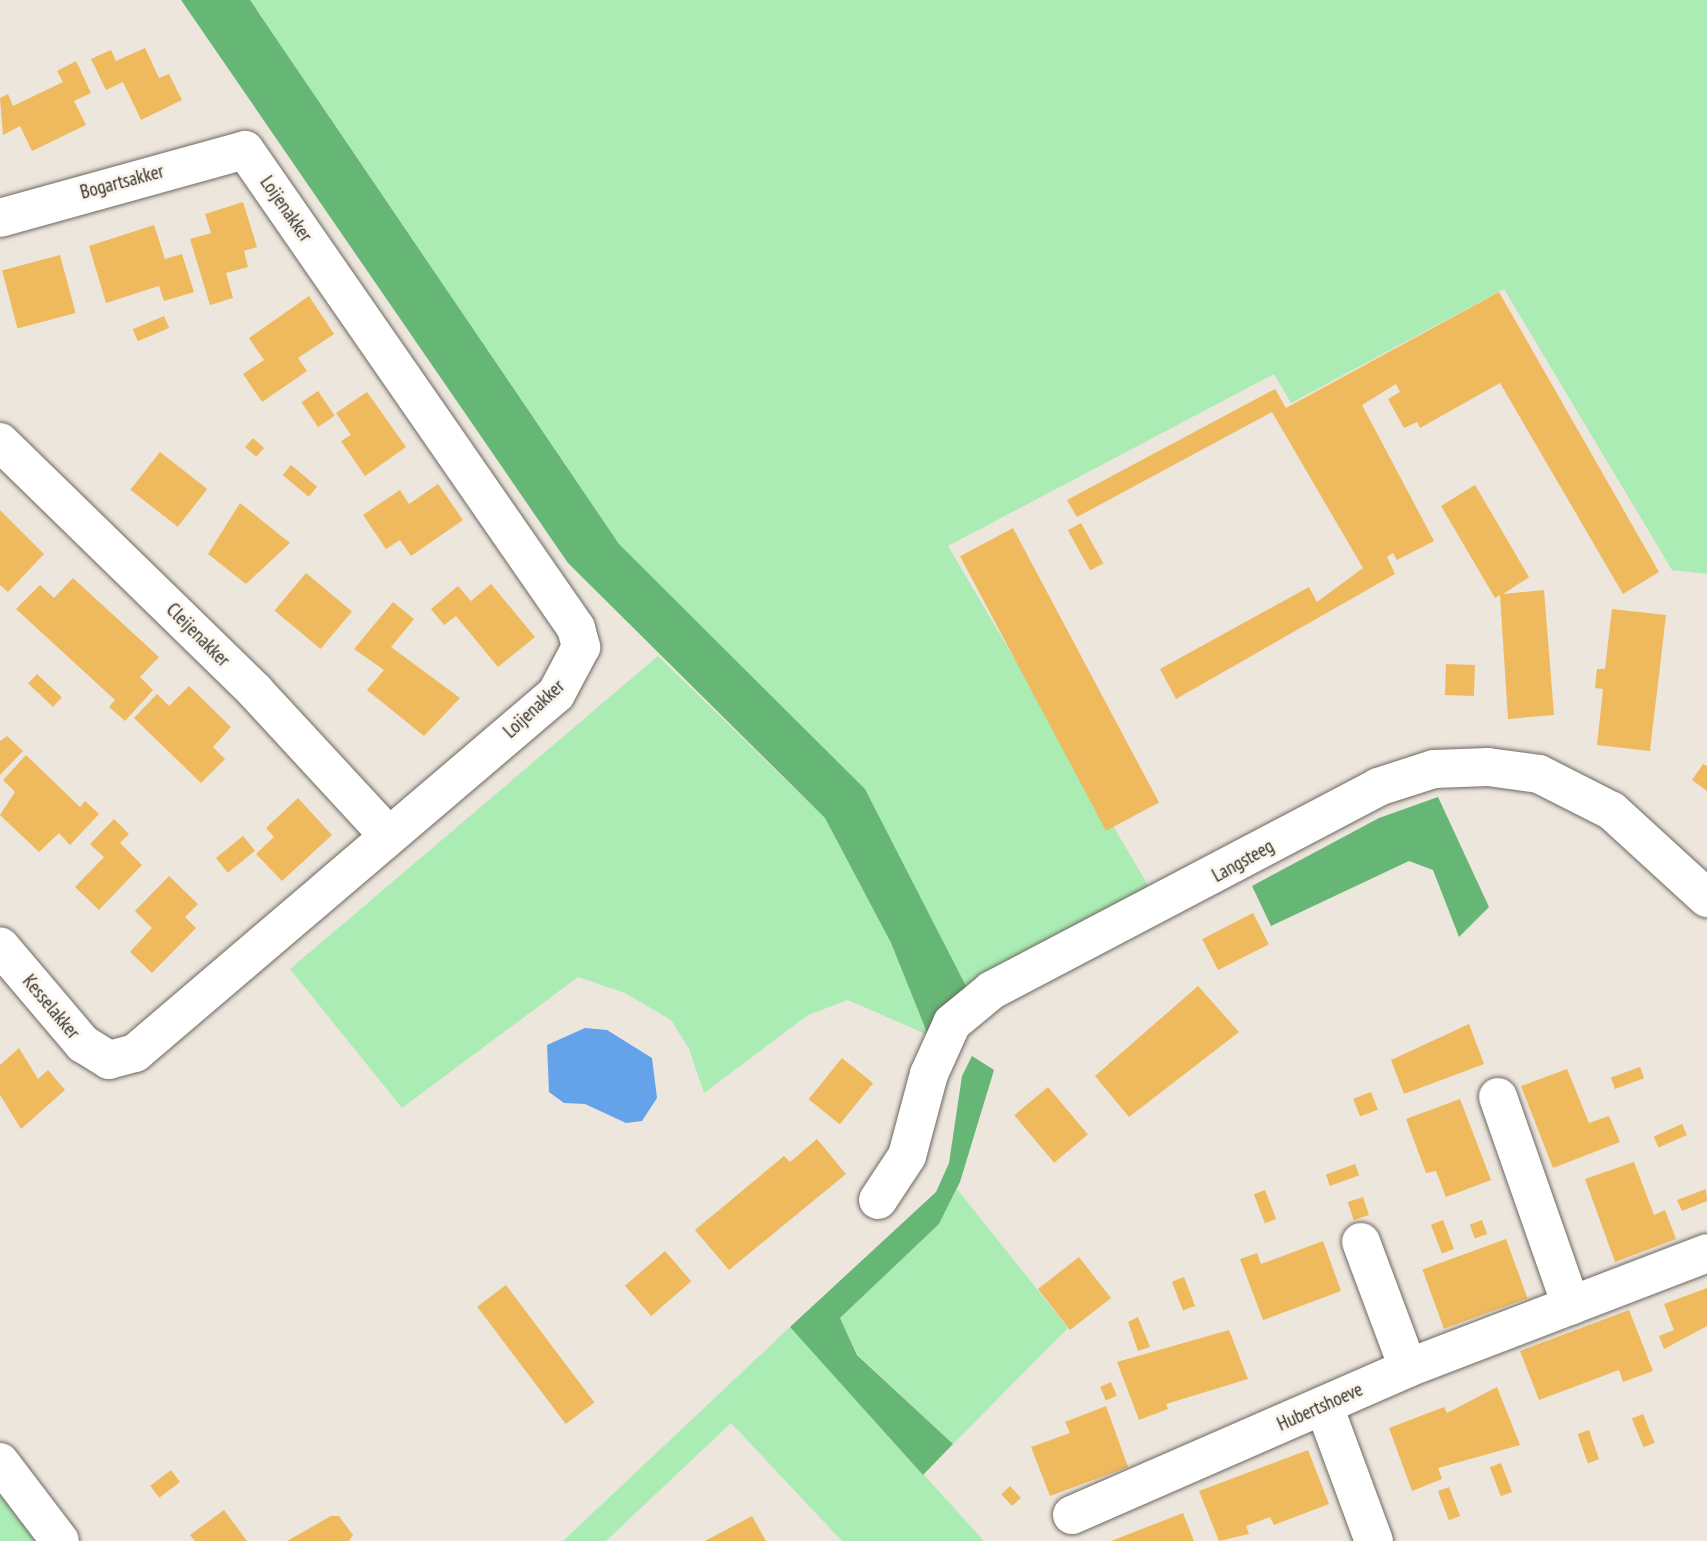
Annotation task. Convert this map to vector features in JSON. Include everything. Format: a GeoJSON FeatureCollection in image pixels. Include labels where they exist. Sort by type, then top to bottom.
{"type":"FeatureCollection","features":[{"type":"Feature","properties":{"kind":"street","name":"Bogartsakker"},"geometry":{"type":"LineString","coordinates":[[0,218],[245,150]]}},
{"type":"Feature","properties":{"kind":"street","name":"Loijenakker"},"geometry":{"type":"LineString","coordinates":[[109,1060],[135,1053],[556,694],[581,647],[576,628],[245,150]]}},
{"type":"Feature","properties":{"kind":"street","name":"Cleijenakker"},"geometry":{"type":"LineString","coordinates":[[0,442],[255,691],[388,835]]}},
{"type":"Feature","properties":{"kind":"street","name":"Langsteeg"},"geometry":{"type":"LineString","coordinates":[[878,1200],[908,1156],[929,1074],[962,1015],[992,990],[1378,787],[1434,769],[1488,766],[1539,774],[1612,811],[1707,898]]}},
{"type":"Feature","properties":{"kind":"street","name":"Kesselakker"},"geometry":{"type":"LineString","coordinates":[[0,946],[83,1044],[109,1060]]}},
{"type":"Feature","properties":{"kind":"street"},"geometry":{"type":"LineString","coordinates":[[1498,1097],[1571,1306]]}},
{"type":"Feature","properties":{"kind":"street"},"geometry":{"type":"LineString","coordinates":[[1360,1242],[1408,1368]]}},
{"type":"Feature","properties":{"kind":"street","name":"Hubertshoeve"},"geometry":{"type":"LineString","coordinates":[[1072,1515],[1408,1368],[1707,1253]]}},
{"type":"Feature","properties":{"kind":"street"},"geometry":{"type":"LineString","coordinates":[[1324,1406],[1374,1541]]}},
{"type":"Feature","properties":{"kind":"street"},"geometry":{"type":"LineString","coordinates":[[0,1462],[60,1541]]}},
{"type":"Feature","properties":{"kind":"green space"},"geometry":{"type":"Polygon","coordinates":[[[181,0],[250,0],[619,544],[865,789],[968,990],[928,1035],[891,943],[825,818],[568,563],[181,0]]]}},
{"type":"Feature","properties":{"kind":"green space"},"geometry":{"type":"Polygon","coordinates":[[[250,0],[1707,0],[1707,574],[1672,570],[1504,289],[1291,403],[1274,374],[948,546],[1152,892],[968,990],[865,789],[619,544],[250,0]]]}},
{"type":"Feature","properties":{"kind":"green space"},"geometry":{"type":"Polygon","coordinates":[[[658,656],[825,818],[891,943],[928,1035],[848,1000],[808,1015],[704,1093],[689,1049],[671,1020],[625,993],[578,977],[402,1108],[290,969],[658,656]]]}},
{"type":"Feature","properties":{"kind":"green space"},"geometry":{"type":"Polygon","coordinates":[[[1438,797],[1489,907],[1459,937],[1433,870],[1409,861],[1271,926],[1252,886],[1379,818],[1438,797]]]}},
{"type":"Feature","properties":{"kind":"green space"},"geometry":{"type":"Polygon","coordinates":[[[972,1056],[994,1070],[960,1182],[939,1224],[840,1318],[857,1355],[953,1444],[923,1475],[790,1327],[936,1192],[949,1163],[962,1076],[972,1056]]]}},
{"type":"Feature","properties":{"kind":"green space"},"geometry":{"type":"Polygon","coordinates":[[[957,1189],[1068,1328],[953,1444],[857,1354],[840,1318],[939,1224],[957,1189]]]}},
{"type":"Feature","properties":{"kind":"green space"},"geometry":{"type":"Polygon","coordinates":[[[790,1327],[984,1541],[842,1541],[731,1423],[606,1541],[563,1541],[790,1327]]]}},
{"type":"Feature","properties":{"kind":"green space"},"geometry":{"type":"Polygon","coordinates":[[[0,1486],[42,1541],[0,1541],[0,1486]]]}},
{"type":"Feature","properties":{"kind":"water"},"geometry":{"type":"Polygon","coordinates":[[[585,1028],[607,1030],[652,1058],[657,1098],[642,1121],[626,1123],[585,1104],[564,1103],[549,1092],[547,1045],[585,1028]]]}},
{"type":"Feature","properties":{"kind":"building"},"geometry":{"type":"Polygon","coordinates":[[[145,48],[159,78],[169,74],[182,100],[141,120],[123,82],[106,90],[91,59],[111,50],[116,61],[145,48]]]}},
{"type":"Feature","properties":{"kind":"building"},"geometry":{"type":"Polygon","coordinates":[[[76,61],[91,93],[74,101],[86,125],[32,151],[20,126],[3,135],[0,98],[8,94],[13,106],[63,82],[57,71],[76,61]]]}},
{"type":"Feature","properties":{"kind":"building"},"geometry":{"type":"Polygon","coordinates":[[[243,202],[257,247],[244,251],[248,267],[226,273],[233,298],[210,305],[190,239],[211,233],[205,214],[243,202]]]}},
{"type":"Feature","properties":{"kind":"building"},"geometry":{"type":"Polygon","coordinates":[[[154,225],[165,259],[182,254],[194,292],[164,301],[159,286],[106,303],[89,246],[154,225]]]}},
{"type":"Feature","properties":{"kind":"building"},"geometry":{"type":"Polygon","coordinates":[[[60,255],[76,313],[18,328],[2,271],[60,255]]]}},
{"type":"Feature","properties":{"kind":"building"},"geometry":{"type":"Polygon","coordinates":[[[1499,292],[1659,572],[1623,594],[1500,383],[1420,428],[1417,422],[1404,428],[1388,399],[1400,392],[1396,384],[1362,405],[1434,541],[1397,560],[1393,553],[1387,557],[1395,574],[1176,699],[1160,669],[1309,587],[1317,602],[1363,568],[1272,412],[1077,517],[1067,500],[1275,389],[1286,408],[1499,292]]]}},
{"type":"Feature","properties":{"kind":"building"},"geometry":{"type":"Polygon","coordinates":[[[309,296],[334,334],[298,358],[307,371],[262,402],[243,374],[264,360],[249,338],[309,296]]]}},
{"type":"Feature","properties":{"kind":"building"},"geometry":{"type":"Polygon","coordinates":[[[164,316],[169,328],[138,341],[133,329],[164,316]]]}},
{"type":"Feature","properties":{"kind":"building"},"geometry":{"type":"Polygon","coordinates":[[[318,391],[335,416],[318,427],[301,402],[318,391]]]}},
{"type":"Feature","properties":{"kind":"building"},"geometry":{"type":"Polygon","coordinates":[[[367,392],[406,447],[365,476],[341,441],[351,435],[336,413],[367,392]]]}},
{"type":"Feature","properties":{"kind":"building"},"geometry":{"type":"Polygon","coordinates":[[[253,438],[264,448],[256,457],[245,447],[253,438]]]}},
{"type":"Feature","properties":{"kind":"building"},"geometry":{"type":"Polygon","coordinates":[[[160,452],[207,489],[178,527],[130,490],[160,452]]]}},
{"type":"Feature","properties":{"kind":"building"},"geometry":{"type":"Polygon","coordinates":[[[291,465],[317,487],[309,497],[283,475],[291,465]]]}},
{"type":"Feature","properties":{"kind":"building"},"geometry":{"type":"Polygon","coordinates":[[[438,484],[463,520],[411,556],[400,540],[386,549],[363,515],[400,490],[409,504],[438,484]]]}},
{"type":"Feature","properties":{"kind":"building"},"geometry":{"type":"Polygon","coordinates":[[[1475,485],[1529,577],[1503,594],[1544,590],[1554,715],[1508,719],[1500,595],[1495,598],[1441,506],[1475,485]]]}},
{"type":"Feature","properties":{"kind":"building"},"geometry":{"type":"Polygon","coordinates":[[[240,503],[290,543],[246,584],[208,554],[240,503]]]}},
{"type":"Feature","properties":{"kind":"building"},"geometry":{"type":"Polygon","coordinates":[[[0,510],[44,554],[8,592],[0,585],[0,510]]]}},
{"type":"Feature","properties":{"kind":"building"},"geometry":{"type":"Polygon","coordinates":[[[1081,523],[1103,563],[1090,571],[1068,530],[1081,523]]]}},
{"type":"Feature","properties":{"kind":"building"},"geometry":{"type":"Polygon","coordinates":[[[1013,528],[1159,803],[1106,831],[960,556],[1013,528]]]}},
{"type":"Feature","properties":{"kind":"building"},"geometry":{"type":"Polygon","coordinates":[[[306,573],[352,612],[320,649],[275,611],[306,573]]]}},
{"type":"Feature","properties":{"kind":"building"},"geometry":{"type":"Polygon","coordinates":[[[73,578],[159,657],[140,677],[153,690],[125,721],[109,707],[115,700],[16,609],[40,585],[54,598],[73,578]]]}},
{"type":"Feature","properties":{"kind":"building"},"geometry":{"type":"Polygon","coordinates":[[[491,584],[535,637],[498,667],[456,616],[444,625],[431,609],[458,586],[471,601],[491,584]]]}},
{"type":"Feature","properties":{"kind":"building"},"geometry":{"type":"Polygon","coordinates":[[[393,602],[414,619],[391,647],[460,698],[424,736],[367,690],[384,670],[354,649],[393,602]]]}},
{"type":"Feature","properties":{"kind":"building"},"geometry":{"type":"Polygon","coordinates":[[[1612,609],[1666,615],[1650,751],[1597,745],[1603,689],[1595,688],[1597,669],[1605,669],[1612,609]]]}},
{"type":"Feature","properties":{"kind":"building"},"geometry":{"type":"Polygon","coordinates":[[[1446,664],[1475,665],[1474,696],[1445,695],[1446,664]]]}},
{"type":"Feature","properties":{"kind":"building"},"geometry":{"type":"Polygon","coordinates":[[[37,674],[62,697],[53,707],[28,684],[37,674]]]}},
{"type":"Feature","properties":{"kind":"building"},"geometry":{"type":"Polygon","coordinates":[[[189,686],[231,727],[213,747],[225,759],[201,783],[134,718],[157,694],[169,706],[189,686]]]}},
{"type":"Feature","properties":{"kind":"building"},"geometry":{"type":"Polygon","coordinates":[[[7,736],[23,751],[0,775],[0,741],[7,736]]]}},
{"type":"Feature","properties":{"kind":"building"},"geometry":{"type":"Polygon","coordinates":[[[26,755],[80,807],[85,801],[99,814],[70,845],[59,833],[39,852],[0,815],[15,792],[3,780],[26,755]]]}},
{"type":"Feature","properties":{"kind":"building"},"geometry":{"type":"Polygon","coordinates":[[[1703,764],[1707,766],[1707,791],[1692,780],[1703,764]]]}},
{"type":"Feature","properties":{"kind":"building"},"geometry":{"type":"Polygon","coordinates":[[[298,798],[332,835],[282,881],[256,854],[274,837],[266,828],[298,798]]]}},
{"type":"Feature","properties":{"kind":"building"},"geometry":{"type":"Polygon","coordinates":[[[114,819],[129,834],[120,843],[142,865],[99,910],[75,887],[104,857],[90,844],[114,819]]]}},
{"type":"Feature","properties":{"kind":"building"},"geometry":{"type":"Polygon","coordinates":[[[243,836],[255,851],[228,873],[216,858],[243,836]]]}},
{"type":"Feature","properties":{"kind":"building"},"geometry":{"type":"Polygon","coordinates":[[[169,876],[198,904],[185,917],[196,928],[152,973],[130,952],[152,928],[135,911],[169,876]]]}},
{"type":"Feature","properties":{"kind":"building"},"geometry":{"type":"Polygon","coordinates":[[[1253,913],[1269,944],[1218,970],[1202,939],[1253,913]]]}},
{"type":"Feature","properties":{"kind":"building"},"geometry":{"type":"Polygon","coordinates":[[[1198,986],[1239,1032],[1129,1117],[1095,1076],[1198,986]]]}},
{"type":"Feature","properties":{"kind":"building"},"geometry":{"type":"Polygon","coordinates":[[[1469,1024],[1484,1064],[1404,1094],[1391,1060],[1469,1024]]]}},
{"type":"Feature","properties":{"kind":"building"},"geometry":{"type":"Polygon","coordinates":[[[19,1048],[38,1079],[48,1070],[65,1090],[21,1129],[0,1095],[0,1065],[19,1048]]]}},
{"type":"Feature","properties":{"kind":"building"},"geometry":{"type":"Polygon","coordinates":[[[842,1058],[873,1083],[840,1124],[809,1099],[842,1058]]]}},
{"type":"Feature","properties":{"kind":"building"},"geometry":{"type":"Polygon","coordinates":[[[1640,1067],[1644,1078],[1615,1089],[1611,1078],[1640,1067]]]}},
{"type":"Feature","properties":{"kind":"building"},"geometry":{"type":"Polygon","coordinates":[[[1567,1069],[1589,1123],[1609,1116],[1620,1142],[1553,1168],[1521,1086],[1567,1069]]]}},
{"type":"Feature","properties":{"kind":"building"},"geometry":{"type":"Polygon","coordinates":[[[1048,1087],[1088,1134],[1054,1163],[1014,1115],[1048,1087]]]}},
{"type":"Feature","properties":{"kind":"building"},"geometry":{"type":"Polygon","coordinates":[[[1371,1092],[1378,1110],[1360,1117],[1353,1099],[1371,1092]]]}},
{"type":"Feature","properties":{"kind":"building"},"geometry":{"type":"Polygon","coordinates":[[[1460,1099],[1491,1180],[1446,1197],[1436,1171],[1426,1173],[1406,1119],[1460,1099]]]}},
{"type":"Feature","properties":{"kind":"building"},"geometry":{"type":"Polygon","coordinates":[[[1682,1124],[1687,1135],[1659,1148],[1654,1137],[1682,1124]]]}},
{"type":"Feature","properties":{"kind":"building"},"geometry":{"type":"Polygon","coordinates":[[[817,1139],[846,1174],[729,1270],[695,1230],[784,1156],[790,1162],[817,1139]]]}},
{"type":"Feature","properties":{"kind":"building"},"geometry":{"type":"Polygon","coordinates":[[[1634,1162],[1654,1215],[1665,1210],[1676,1239],[1615,1262],[1585,1179],[1634,1162]]]}},
{"type":"Feature","properties":{"kind":"building"},"geometry":{"type":"Polygon","coordinates":[[[1355,1164],[1359,1175],[1330,1186],[1326,1175],[1355,1164]]]}},
{"type":"Feature","properties":{"kind":"building"},"geometry":{"type":"Polygon","coordinates":[[[1706,1189],[1707,1201],[1682,1211],[1677,1200],[1706,1189]]]}},
{"type":"Feature","properties":{"kind":"building"},"geometry":{"type":"Polygon","coordinates":[[[1265,1190],[1276,1219],[1265,1223],[1254,1194],[1265,1190]]]}},
{"type":"Feature","properties":{"kind":"building"},"geometry":{"type":"Polygon","coordinates":[[[1363,1197],[1369,1215],[1354,1220],[1348,1202],[1363,1197]]]}},
{"type":"Feature","properties":{"kind":"building"},"geometry":{"type":"Polygon","coordinates":[[[1443,1220],[1454,1249],[1442,1254],[1431,1225],[1443,1220]]]}},
{"type":"Feature","properties":{"kind":"building"},"geometry":{"type":"Polygon","coordinates":[[[1482,1220],[1487,1234],[1475,1239],[1470,1224],[1482,1220]]]}},
{"type":"Feature","properties":{"kind":"building"},"geometry":{"type":"Polygon","coordinates":[[[1506,1239],[1528,1298],[1444,1329],[1422,1269],[1506,1239]]]}},
{"type":"Feature","properties":{"kind":"building"},"geometry":{"type":"Polygon","coordinates":[[[1323,1241],[1341,1291],[1263,1320],[1240,1259],[1257,1253],[1261,1264],[1323,1241]]]}},
{"type":"Feature","properties":{"kind":"building"},"geometry":{"type":"Polygon","coordinates":[[[665,1251],[691,1281],[651,1316],[625,1286],[665,1251]]]}},
{"type":"Feature","properties":{"kind":"building"},"geometry":{"type":"Polygon","coordinates":[[[1079,1257],[1111,1298],[1070,1330],[1038,1289],[1079,1257]]]}},
{"type":"Feature","properties":{"kind":"building"},"geometry":{"type":"Polygon","coordinates":[[[1184,1277],[1195,1306],[1183,1311],[1172,1282],[1184,1277]]]}},
{"type":"Feature","properties":{"kind":"building"},"geometry":{"type":"Polygon","coordinates":[[[506,1285],[594,1402],[566,1424],[477,1307],[506,1285]]]}},
{"type":"Feature","properties":{"kind":"building"},"geometry":{"type":"Polygon","coordinates":[[[1707,1288],[1707,1326],[1664,1349],[1659,1336],[1674,1330],[1664,1304],[1707,1288]]]}},
{"type":"Feature","properties":{"kind":"building"},"geometry":{"type":"Polygon","coordinates":[[[1629,1310],[1653,1371],[1623,1382],[1619,1370],[1539,1400],[1520,1351],[1629,1310]]]}},
{"type":"Feature","properties":{"kind":"building"},"geometry":{"type":"Polygon","coordinates":[[[1138,1317],[1150,1347],[1138,1351],[1128,1322],[1138,1317]]]}},
{"type":"Feature","properties":{"kind":"building"},"geometry":{"type":"Polygon","coordinates":[[[1229,1330],[1248,1379],[1166,1404],[1168,1409],[1139,1420],[1117,1362],[1229,1330]]]}},
{"type":"Feature","properties":{"kind":"building"},"geometry":{"type":"Polygon","coordinates":[[[1111,1382],[1117,1396],[1106,1400],[1100,1387],[1111,1382]]]}},
{"type":"Feature","properties":{"kind":"building"},"geometry":{"type":"Polygon","coordinates":[[[1497,1387],[1520,1445],[1438,1468],[1442,1479],[1412,1491],[1389,1428],[1444,1407],[1447,1413],[1497,1387]]]}},
{"type":"Feature","properties":{"kind":"building"},"geometry":{"type":"Polygon","coordinates":[[[1106,1406],[1128,1467],[1050,1496],[1031,1447],[1070,1433],[1065,1422],[1106,1406]]]}},
{"type":"Feature","properties":{"kind":"building"},"geometry":{"type":"Polygon","coordinates":[[[1643,1414],[1655,1443],[1643,1447],[1632,1418],[1643,1414]]]}},
{"type":"Feature","properties":{"kind":"building"},"geometry":{"type":"Polygon","coordinates":[[[1589,1430],[1599,1459],[1588,1463],[1578,1434],[1589,1430]]]}},
{"type":"Feature","properties":{"kind":"building"},"geometry":{"type":"Polygon","coordinates":[[[1308,1450],[1329,1504],[1274,1525],[1270,1517],[1246,1526],[1249,1534],[1219,1541],[1199,1491],[1308,1450]]]}},
{"type":"Feature","properties":{"kind":"building"},"geometry":{"type":"Polygon","coordinates":[[[1501,1463],[1512,1492],[1501,1496],[1490,1467],[1501,1463]]]}},
{"type":"Feature","properties":{"kind":"building"},"geometry":{"type":"Polygon","coordinates":[[[171,1470],[180,1482],[159,1498],[150,1486],[171,1470]]]}},
{"type":"Feature","properties":{"kind":"building"},"geometry":{"type":"Polygon","coordinates":[[[1010,1486],[1021,1498],[1012,1506],[1001,1494],[1010,1486]]]}},
{"type":"Feature","properties":{"kind":"building"},"geometry":{"type":"Polygon","coordinates":[[[1449,1487],[1460,1516],[1449,1520],[1438,1491],[1449,1487]]]}},
{"type":"Feature","properties":{"kind":"building"},"geometry":{"type":"Polygon","coordinates":[[[224,1510],[247,1541],[195,1541],[190,1535],[224,1510]]]}},
{"type":"Feature","properties":{"kind":"building"},"geometry":{"type":"Polygon","coordinates":[[[1183,1513],[1194,1541],[1111,1541],[1183,1513]]]}},
{"type":"Feature","properties":{"kind":"building"},"geometry":{"type":"Polygon","coordinates":[[[331,1516],[339,1516],[353,1535],[349,1541],[287,1541],[331,1516]]]}},
{"type":"Feature","properties":{"kind":"building"},"geometry":{"type":"Polygon","coordinates":[[[752,1516],[766,1541],[705,1541],[752,1516]]]}}]}
